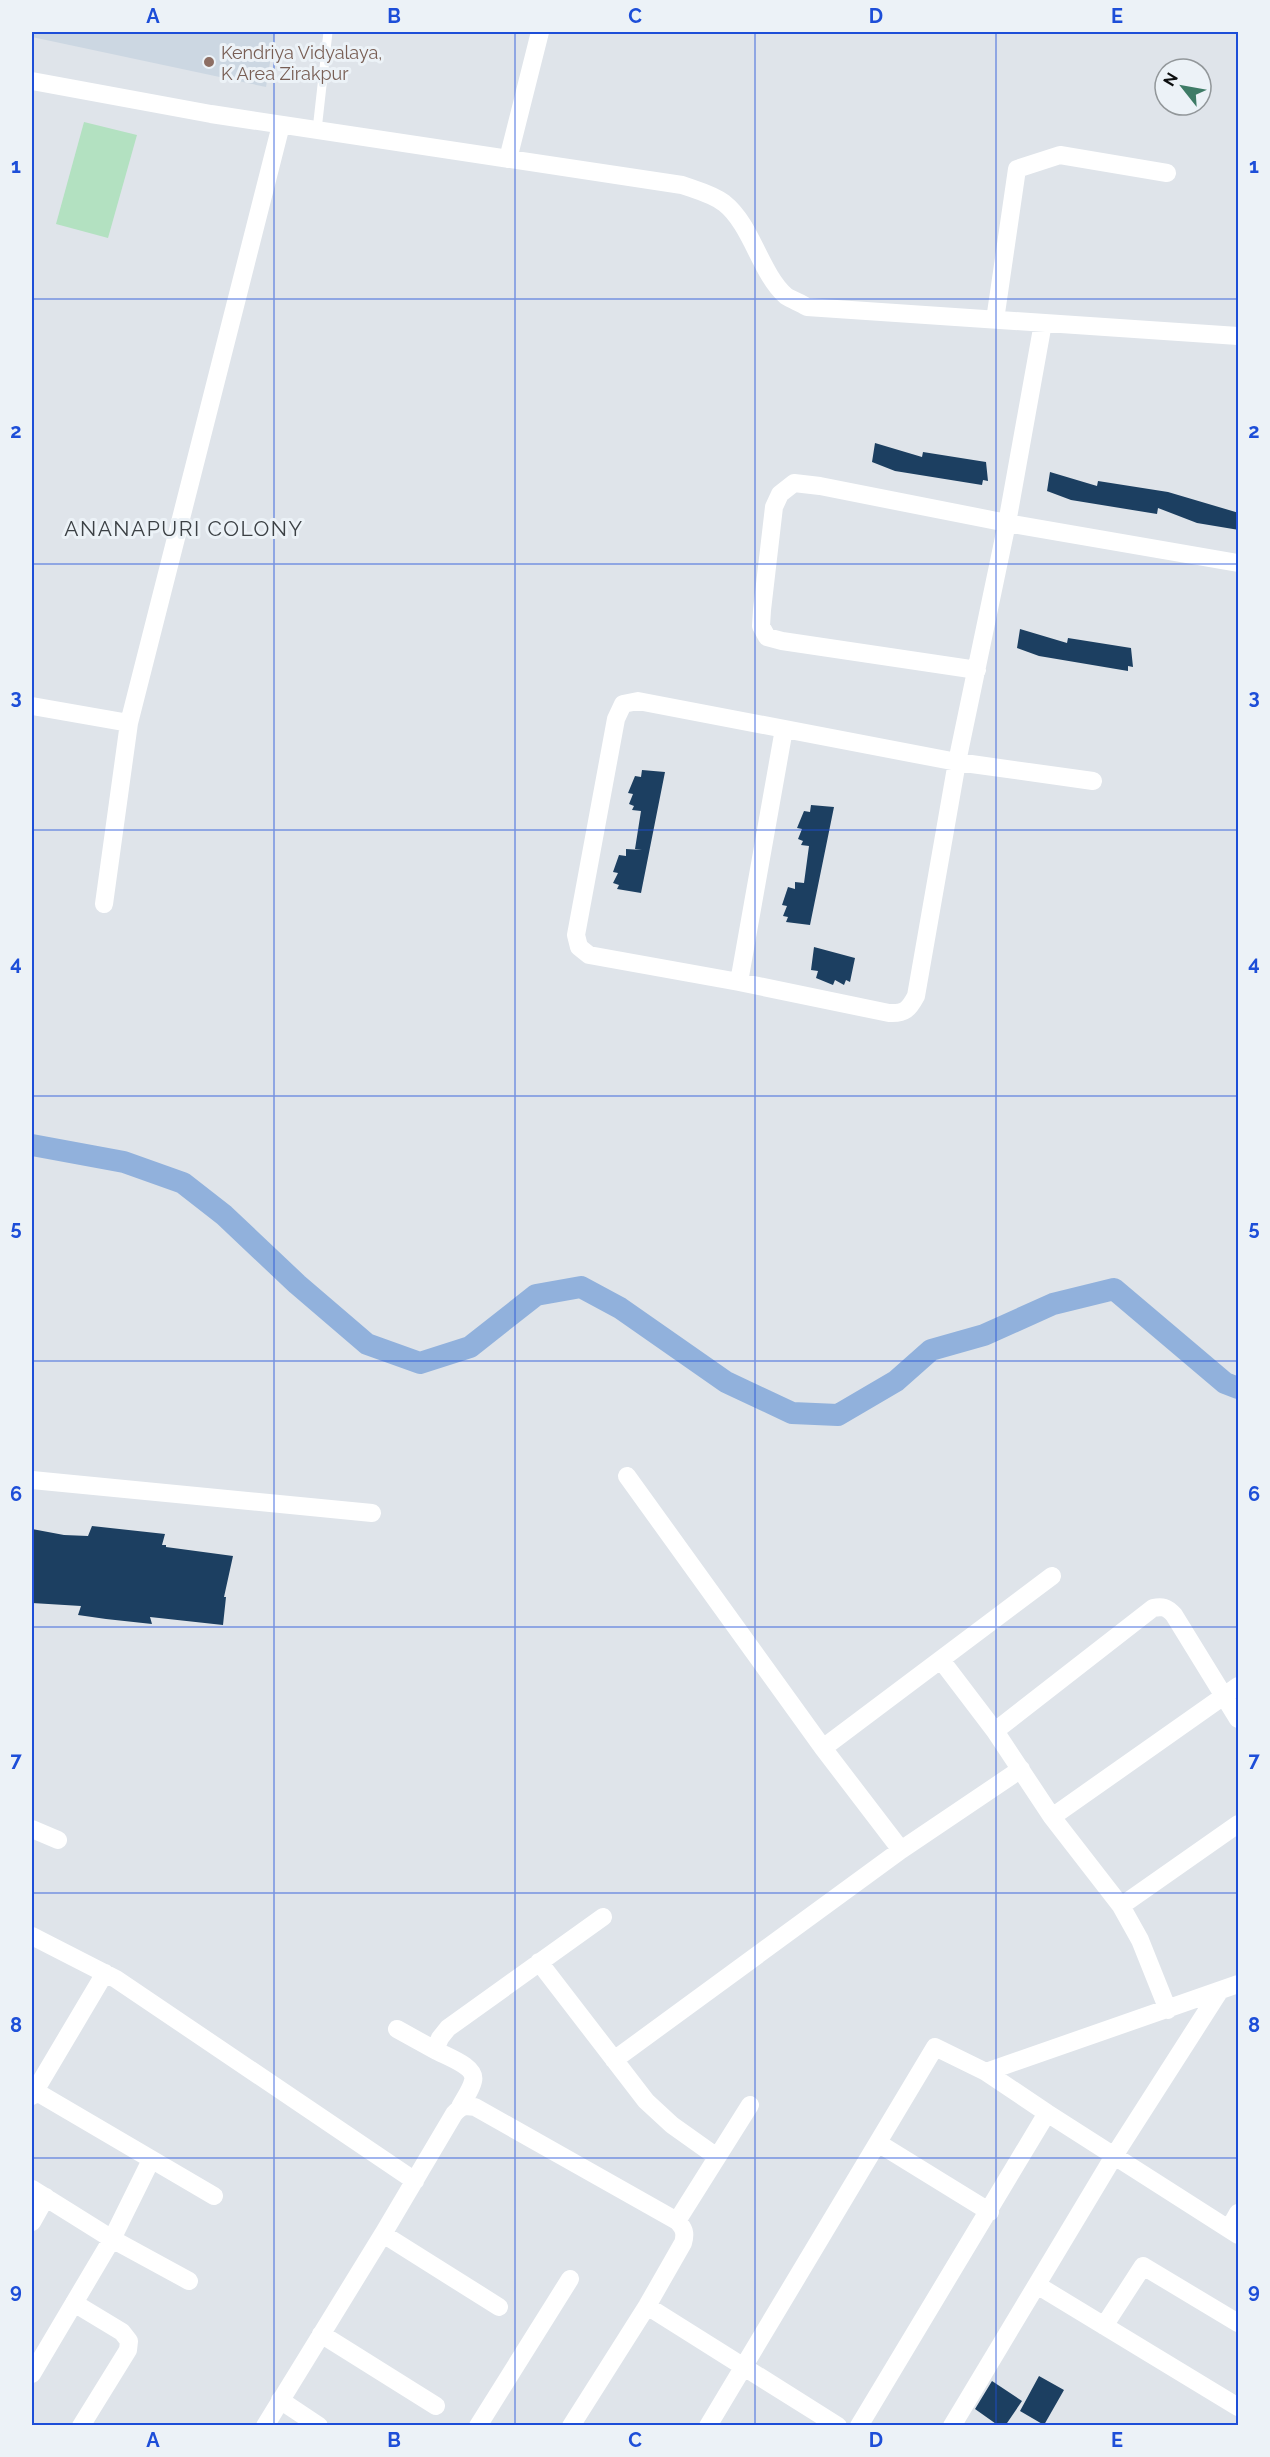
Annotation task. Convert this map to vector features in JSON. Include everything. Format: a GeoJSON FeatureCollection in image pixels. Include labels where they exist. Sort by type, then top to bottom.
{"type":"FeatureCollection","features":[{"type":"Feature","properties":{"kind":"street"},"geometry":{"type":"LineString","coordinates":[[508,159],[540,32]]}},
{"type":"Feature","properties":{"kind":"street"},"geometry":{"type":"LineString","coordinates":[[32,81],[281,125],[682,185],[709,194],[725,204],[738,219],[786,296],[807,307],[1239,336]]}},
{"type":"Feature","properties":{"kind":"street"},"geometry":{"type":"LineString","coordinates":[[104,904],[129,723],[281,125]]}},
{"type":"Feature","properties":{"kind":"street"},"geometry":{"type":"LineString","coordinates":[[995,320],[1017,170],[1060,155],[1167,173]]}},
{"type":"Feature","properties":{"kind":"street"},"geometry":{"type":"LineString","coordinates":[[1043,323],[1007,523],[957,762],[916,996],[909,1008],[900,1014],[889,1013],[739,982],[590,955],[579,947],[576,935],[615,718],[623,704],[638,700],[957,762],[1093,781]]}},
{"type":"Feature","properties":{"kind":"street"},"geometry":{"type":"LineString","coordinates":[[977,670],[767,637],[761,626],[761,618],[774,507],[780,494],[794,483],[820,486],[1007,523],[1239,563]]}},
{"type":"Feature","properties":{"kind":"street"},"geometry":{"type":"LineString","coordinates":[[32,706],[129,723]]}},
{"type":"Feature","properties":{"kind":"street"},"geometry":{"type":"LineString","coordinates":[[739,982],[784,729]]}},
{"type":"Feature","properties":{"kind":"street"},"geometry":{"type":"LineString","coordinates":[[627,1476],[823,1748],[901,1850]]}},
{"type":"Feature","properties":{"kind":"street"},"geometry":{"type":"LineString","coordinates":[[32,1480],[372,1513]]}},
{"type":"Feature","properties":{"kind":"street"},"geometry":{"type":"LineString","coordinates":[[823,1748],[1052,1576]]}},
{"type":"Feature","properties":{"kind":"street"},"geometry":{"type":"LineString","coordinates":[[995,1731],[1153,1608],[1161,1606],[1174,1615],[1239,1719]]}},
{"type":"Feature","properties":{"kind":"street"},"geometry":{"type":"LineString","coordinates":[[941,1660],[995,1731],[1052,1817],[1121,1906],[1140,1940],[1168,2010]]}},
{"type":"Feature","properties":{"kind":"street"},"geometry":{"type":"LineString","coordinates":[[1052,1817],[1239,1686]]}},
{"type":"Feature","properties":{"kind":"street"},"geometry":{"type":"LineString","coordinates":[[614,2060],[901,1850],[1021,1769]]}},
{"type":"Feature","properties":{"kind":"street"},"geometry":{"type":"LineString","coordinates":[[1121,1906],[1239,1824]]}},
{"type":"Feature","properties":{"kind":"street"},"geometry":{"type":"LineString","coordinates":[[32,1829],[58,1839]]}},
{"type":"Feature","properties":{"kind":"street"},"geometry":{"type":"LineString","coordinates":[[435,2050],[440,2038],[448,2028],[603,1917]]}},
{"type":"Feature","properties":{"kind":"street"},"geometry":{"type":"LineString","coordinates":[[32,1936],[105,1973],[415,2181]]}},
{"type":"Feature","properties":{"kind":"street"},"geometry":{"type":"LineString","coordinates":[[539,1962],[655,2110],[717,2157]]}},
{"type":"Feature","properties":{"kind":"street"},"geometry":{"type":"LineString","coordinates":[[105,1973],[33,2093],[214,2196]]}},
{"type":"Feature","properties":{"kind":"street"},"geometry":{"type":"LineString","coordinates":[[986,2072],[1239,1984]]}},
{"type":"Feature","properties":{"kind":"street"},"geometry":{"type":"LineString","coordinates":[[952,2426],[1114,2156],[1218,1992]]}},
{"type":"Feature","properties":{"kind":"street"},"geometry":{"type":"LineString","coordinates":[[266,2426],[460,2107],[473,2081],[473,2074],[468,2068],[397,2029]]}},
{"type":"Feature","properties":{"kind":"street"},"geometry":{"type":"LineString","coordinates":[[708,2426],[935,2047],[986,2072],[1234,2232],[1239,2213]]}},
{"type":"Feature","properties":{"kind":"street"},"geometry":{"type":"LineString","coordinates":[[460,2107],[467,2105],[475,2107],[677,2221],[683,2227],[685,2235],[683,2244],[647,2306],[571,2426]]}},
{"type":"Feature","properties":{"kind":"street"},"geometry":{"type":"LineString","coordinates":[[677,2221],[750,2105]]}},
{"type":"Feature","properties":{"kind":"street"},"geometry":{"type":"LineString","coordinates":[[859,2426],[990,2212],[1047,2113]]}},
{"type":"Feature","properties":{"kind":"street"},"geometry":{"type":"LineString","coordinates":[[878,2143],[990,2212]]}},
{"type":"Feature","properties":{"kind":"street"},"geometry":{"type":"LineString","coordinates":[[32,2374],[112,2239],[151,2160]]}},
{"type":"Feature","properties":{"kind":"street"},"geometry":{"type":"LineString","coordinates":[[32,2222],[39,2193],[112,2239],[189,2281]]}},
{"type":"Feature","properties":{"kind":"street"},"geometry":{"type":"LineString","coordinates":[[383,2234],[499,2307]]}},
{"type":"Feature","properties":{"kind":"street"},"geometry":{"type":"LineString","coordinates":[[1104,2326],[1143,2266],[1239,2323]]}},
{"type":"Feature","properties":{"kind":"street"},"geometry":{"type":"LineString","coordinates":[[478,2426],[570,2279]]}},
{"type":"Feature","properties":{"kind":"street"},"geometry":{"type":"LineString","coordinates":[[1037,2285],[1239,2407]]}},
{"type":"Feature","properties":{"kind":"street"},"geometry":{"type":"LineString","coordinates":[[74,2303],[122,2332],[129,2341],[128,2350],[81,2426]]}},
{"type":"Feature","properties":{"kind":"street"},"geometry":{"type":"LineString","coordinates":[[647,2306],[838,2426]]}},
{"type":"Feature","properties":{"kind":"street"},"geometry":{"type":"LineString","coordinates":[[321,2334],[436,2406]]}},
{"type":"Feature","properties":{"kind":"street"},"geometry":{"type":"LineString","coordinates":[[280,2400],[319,2426]]}},
{"type":"Feature","properties":{"kind":"lane"},"geometry":{"type":"LineString","coordinates":[[317,130],[328,32]]}},
{"type":"Feature","properties":{"kind":"shaded area","name":"Kendriya Vidyalaya, K Area Zirakpur"},"geometry":{"type":"Polygon","coordinates":[[[32,32],[275,32],[266,87],[32,37],[32,32]]]}},
{"type":"Feature","properties":{"kind":"green space"},"geometry":{"type":"Polygon","coordinates":[[[84,122],[137,135],[108,238],[56,224],[84,122]]]}},
{"type":"Feature","properties":{"kind":"building"},"geometry":{"type":"Polygon","coordinates":[[[875,443],[922,457],[923,452],[986,462],[988,481],[983,480],[982,485],[895,471],[872,462],[875,443]]]}},
{"type":"Feature","properties":{"kind":"building"},"geometry":{"type":"Polygon","coordinates":[[[1050,472],[1097,486],[1098,481],[1168,492],[1239,513],[1239,530],[1197,523],[1158,508],[1157,514],[1071,500],[1047,491],[1050,472]]]}},
{"type":"Feature","properties":{"kind":"building"},"geometry":{"type":"Polygon","coordinates":[[[1020,629],[1067,643],[1068,638],[1131,648],[1133,667],[1128,666],[1128,671],[1039,656],[1017,648],[1020,629]]]}},
{"type":"Feature","properties":{"kind":"building"},"geometry":{"type":"Polygon","coordinates":[[[642,770],[665,772],[641,893],[617,889],[619,885],[613,883],[618,873],[613,872],[619,855],[626,856],[626,849],[642,850],[635,849],[641,811],[632,810],[634,806],[629,804],[633,794],[628,793],[635,776],[641,777],[642,770]]]}},
{"type":"Feature","properties":{"kind":"building"},"geometry":{"type":"Polygon","coordinates":[[[811,805],[834,807],[810,925],[786,922],[788,917],[783,916],[787,906],[782,905],[788,887],[795,889],[795,882],[804,883],[809,846],[801,845],[803,841],[798,839],[802,829],[797,828],[804,811],[810,812],[811,805]]]}},
{"type":"Feature","properties":{"kind":"building"},"geometry":{"type":"Polygon","coordinates":[[[814,947],[855,958],[850,982],[846,980],[844,985],[835,980],[833,985],[816,978],[818,971],[811,970],[814,947]]]}},
{"type":"Feature","properties":{"kind":"building"},"geometry":{"type":"Polygon","coordinates":[[[92,1526],[165,1534],[162,1545],[166,1547],[233,1556],[224,1597],[226,1597],[223,1625],[150,1617],[152,1624],[106,1619],[78,1615],[81,1606],[32,1603],[32,1529],[64,1535],[88,1536],[92,1526]]]}},
{"type":"Feature","properties":{"kind":"building"},"geometry":{"type":"Polygon","coordinates":[[[1039,2376],[1064,2390],[1044,2425],[1020,2411],[1039,2376]]]}},
{"type":"Feature","properties":{"kind":"building"},"geometry":{"type":"Polygon","coordinates":[[[992,2381],[1022,2401],[1005,2426],[999,2426],[975,2409],[992,2381]]]}},
{"type":"Feature","properties":{"kind":"waterway"},"geometry":{"type":"LineString","coordinates":[[32,1145],[124,1162],[183,1183],[224,1215],[297,1284],[367,1344],[420,1363],[470,1347],[536,1295],[581,1287],[620,1308],[726,1382],[792,1413],[838,1415],[896,1381],[931,1350],[984,1335],[1053,1304],[1114,1289],[1225,1383],[1238,1388]]}},
{"type":"Feature","properties":{"kind":"place","name":"Kendriya Vidyalaya, K Area Zirakpur"},"geometry":{"type":"Point","coordinates":[209,62]}},
{"type":"Feature","properties":{"kind":"district","name":"ANANAPURI COLONY"},"geometry":{"type":"Point","coordinates":[184,528]}}]}
